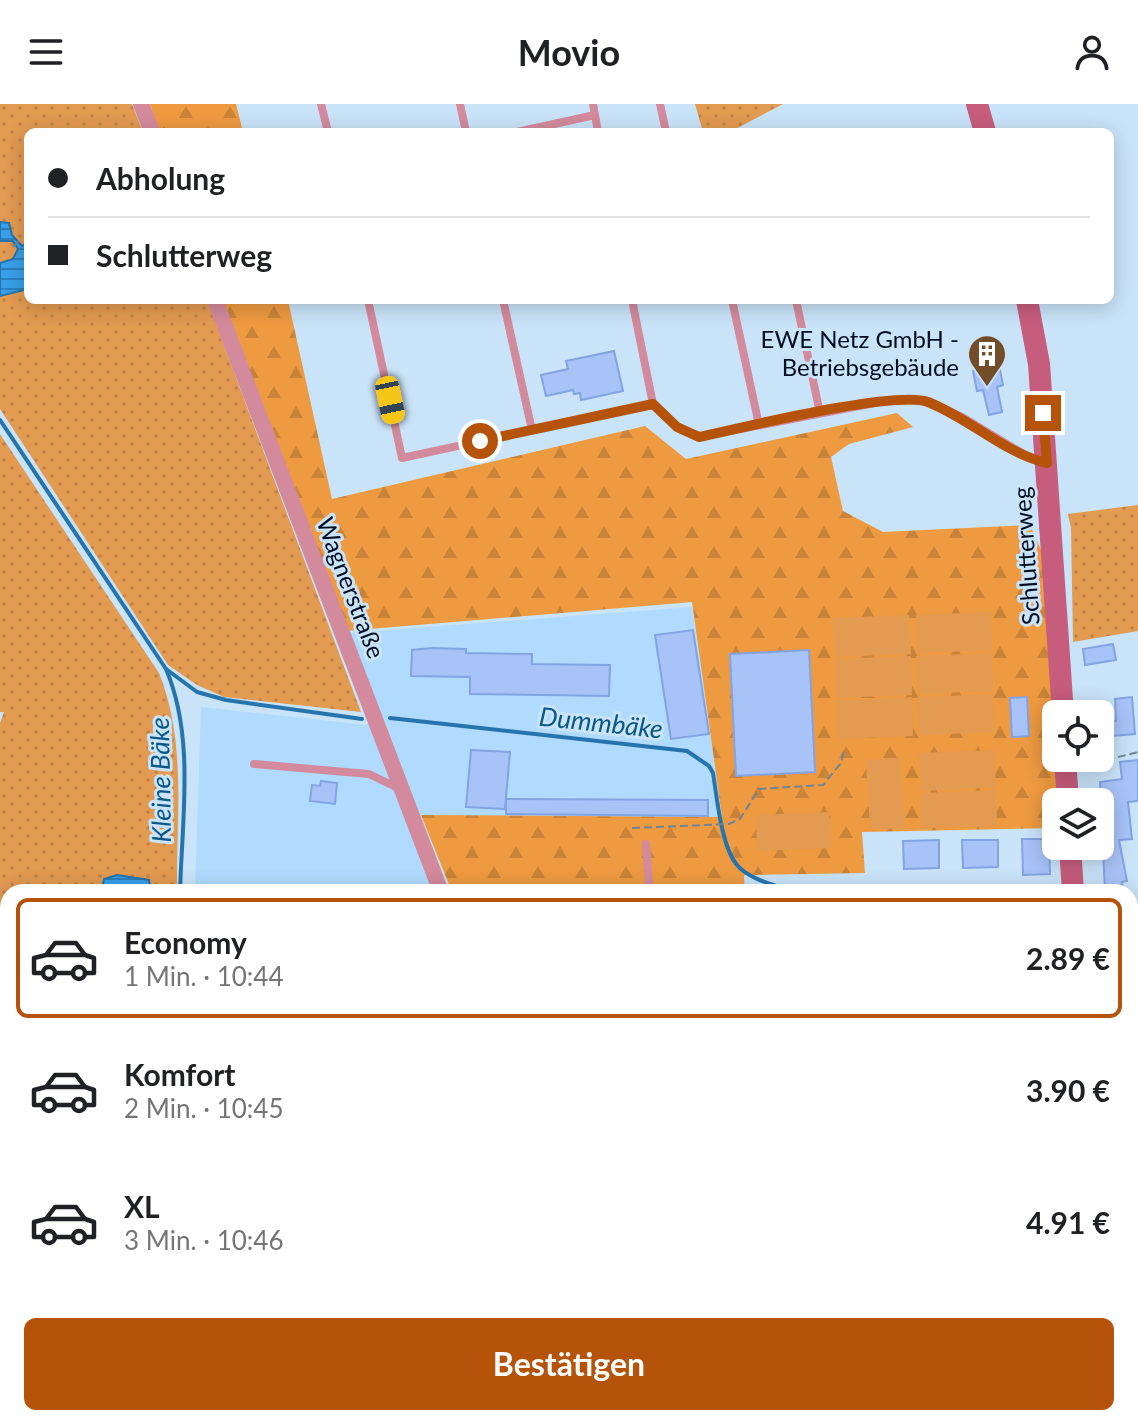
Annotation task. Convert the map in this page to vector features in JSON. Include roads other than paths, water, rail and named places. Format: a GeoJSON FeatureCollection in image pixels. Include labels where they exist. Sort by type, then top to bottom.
{"type":"FeatureCollection","features":[{"type":"Feature","properties":{"kind":"street"},"geometry":{"type":"LineString","coordinates":[[141,104],[150,128]]}},
{"type":"Feature","properties":{"kind":"street"},"geometry":{"type":"LineString","coordinates":[[977,104],[984,128]]}},
{"type":"Feature","properties":{"kind":"street","name":"Wagnerstraße"},"geometry":{"type":"LineString","coordinates":[[217,304],[438,884]]}},
{"type":"Feature","properties":{"kind":"street","name":"Schlutterweg"},"geometry":{"type":"LineString","coordinates":[[1028,304],[1039,364],[1062,700]]}},
{"type":"Feature","properties":{"kind":"street"},"geometry":{"type":"LineString","coordinates":[[1071,860],[1072,884]]}},
{"type":"Feature","properties":{"kind":"lane"},"geometry":{"type":"LineString","coordinates":[[321,104],[327,128]]}},
{"type":"Feature","properties":{"kind":"lane"},"geometry":{"type":"LineString","coordinates":[[460,104],[465,128]]}},
{"type":"Feature","properties":{"kind":"lane"},"geometry":{"type":"LineString","coordinates":[[593,104],[597,128]]}},
{"type":"Feature","properties":{"kind":"lane"},"geometry":{"type":"LineString","coordinates":[[660,104],[665,128]]}},
{"type":"Feature","properties":{"kind":"lane"},"geometry":{"type":"LineString","coordinates":[[535,128],[595,115]]}},
{"type":"Feature","properties":{"kind":"lane"},"geometry":{"type":"LineString","coordinates":[[369,304],[402,458],[653,404]]}},
{"type":"Feature","properties":{"kind":"lane"},"geometry":{"type":"LineString","coordinates":[[504,304],[532,430]]}},
{"type":"Feature","properties":{"kind":"lane"},"geometry":{"type":"LineString","coordinates":[[633,304],[653,404],[677,427],[699,437],[885,401],[924,400],[962,417],[1032,459],[1047,463]]}},
{"type":"Feature","properties":{"kind":"lane"},"geometry":{"type":"LineString","coordinates":[[733,304],[759,425]]}},
{"type":"Feature","properties":{"kind":"lane"},"geometry":{"type":"LineString","coordinates":[[797,304],[820,413]]}},
{"type":"Feature","properties":{"kind":"lane"},"geometry":{"type":"LineString","coordinates":[[254,764],[369,774],[401,789]]}},
{"type":"Feature","properties":{"kind":"lane"},"geometry":{"type":"LineString","coordinates":[[646,844],[649,884]]}},
{"type":"Feature","properties":{"kind":"water"},"geometry":{"type":"Polygon","coordinates":[[[0,222],[9,223],[12,235],[24,245],[24,290],[0,296],[0,263],[13,259],[18,249],[13,241],[0,241],[0,222]]]}},
{"type":"Feature","properties":{"kind":"water"},"geometry":{"type":"Polygon","coordinates":[[[117,875],[149,880],[150,884],[103,884],[104,879],[117,875]]]}},
{"type":"Feature","properties":{"kind":"waterway","name":"Dummbäke"},"geometry":{"type":"LineString","coordinates":[[0,420],[166,669],[197,692],[226,700],[362,719]]}},
{"type":"Feature","properties":{"kind":"waterway","name":"Kleine Bäke"},"geometry":{"type":"LineString","coordinates":[[166,669],[175,695],[184,750],[180,884]]}},
{"type":"Feature","properties":{"kind":"waterway","name":"Dummbäke"},"geometry":{"type":"LineString","coordinates":[[390,718],[687,751],[709,766],[713,773],[723,834],[732,857],[741,869],[770,884]]}},
{"type":"Feature","properties":{"kind":"place","name":"EWE Netz GmbH - Betriebsgebäude"},"geometry":{"type":"Point","coordinates":[987,388]}}]}
